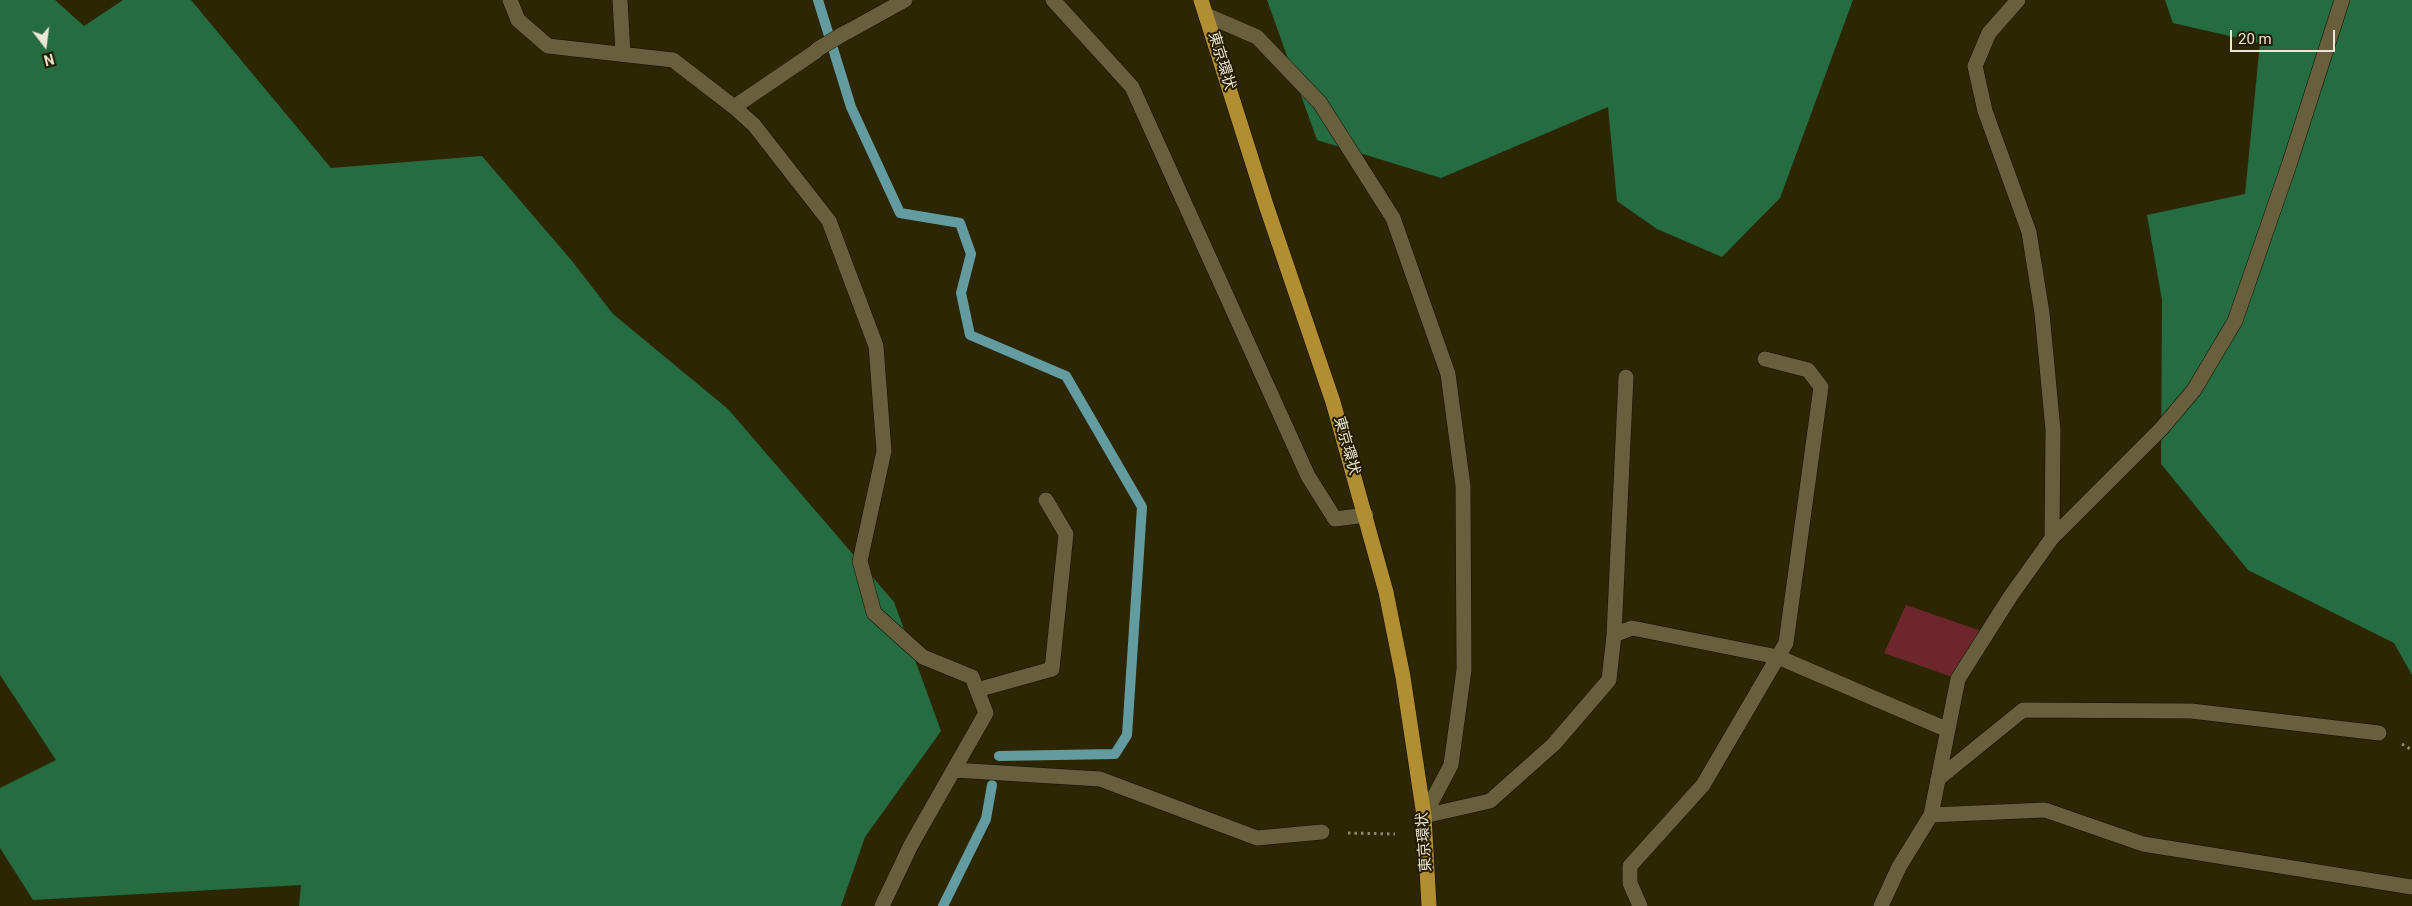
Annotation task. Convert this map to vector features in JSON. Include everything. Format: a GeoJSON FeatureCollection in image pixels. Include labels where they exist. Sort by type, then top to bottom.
{"type":"FeatureCollection","features":[{"type":"Feature","properties":{"kind":"highway","name":"東京環状"},"geometry":{"type":"LineString","coordinates":[[1201,0],[1266,205],[1332,402],[1366,515],[1386,592],[1403,677],[1424,816],[1429,906]]}},
{"type":"Feature","properties":{"kind":"street"},"geometry":{"type":"LineString","coordinates":[[510,0],[518,20],[548,46],[673,60],[734,107],[754,125],[829,221],[876,346],[884,451],[860,561],[874,613],[922,657],[972,677],[986,713],[911,845],[882,906]]}},
{"type":"Feature","properties":{"kind":"street"},"geometry":{"type":"LineString","coordinates":[[620,0],[623,54]]}},
{"type":"Feature","properties":{"kind":"street"},"geometry":{"type":"LineString","coordinates":[[734,107],[846,32],[905,0]]}},
{"type":"Feature","properties":{"kind":"street"},"geometry":{"type":"LineString","coordinates":[[1053,0],[1132,87],[1308,476],[1335,519],[1366,515]]}},
{"type":"Feature","properties":{"kind":"street"},"geometry":{"type":"LineString","coordinates":[[2018,0],[1989,33],[1975,66],[1985,111],[2029,232],[2042,313],[2054,430],[2052,538]]}},
{"type":"Feature","properties":{"kind":"street"},"geometry":{"type":"LineString","coordinates":[[1881,906],[1899,868],[1931,815],[1958,679],[2010,597],[2052,538],[2161,429],[2194,390],[2235,321],[2289,165],[2342,0]]}},
{"type":"Feature","properties":{"kind":"street"},"geometry":{"type":"LineString","coordinates":[[1206,15],[1257,37],[1320,103],[1393,218],[1448,374],[1464,486],[1464,670],[1451,765],[1424,816]]}},
{"type":"Feature","properties":{"kind":"street"},"geometry":{"type":"LineString","coordinates":[[1640,906],[1630,883],[1630,866],[1703,785],[1786,643],[1821,387],[1808,370],[1765,359]]}},
{"type":"Feature","properties":{"kind":"street"},"geometry":{"type":"LineString","coordinates":[[1424,816],[1490,801],[1554,744],[1609,680],[1614,635],[1626,377]]}},
{"type":"Feature","properties":{"kind":"street"},"geometry":{"type":"LineString","coordinates":[[977,690],[1052,668],[1066,534],[1046,500]]}},
{"type":"Feature","properties":{"kind":"street"},"geometry":{"type":"LineString","coordinates":[[1614,635],[1632,628],[1778,657],[1948,730]]}},
{"type":"Feature","properties":{"kind":"street"},"geometry":{"type":"LineString","coordinates":[[1938,779],[2022,710],[2191,710],[2379,733]]}},
{"type":"Feature","properties":{"kind":"street"},"geometry":{"type":"LineString","coordinates":[[954,770],[1100,779],[1257,838],[1322,832]]}},
{"type":"Feature","properties":{"kind":"street"},"geometry":{"type":"LineString","coordinates":[[1931,815],[2045,810],[2143,844],[2412,887]]}},
{"type":"Feature","properties":{"kind":"path"},"geometry":{"type":"LineString","coordinates":[[1322,832],[1395,834]]}},
{"type":"Feature","properties":{"kind":"green space"},"geometry":{"type":"Polygon","coordinates":[[[0,0],[55,0],[84,26],[123,0],[191,0],[331,168],[482,156],[572,261],[613,314],[728,409],[894,602],[941,731],[865,837],[841,906],[299,906],[301,885],[33,900],[0,848],[0,788],[56,760],[0,675],[0,0]]]}},
{"type":"Feature","properties":{"kind":"green space"},"geometry":{"type":"Polygon","coordinates":[[[1267,0],[1853,0],[1780,198],[1722,257],[1657,229],[1617,201],[1608,107],[1441,178],[1317,140],[1267,0]]]}},
{"type":"Feature","properties":{"kind":"green space"},"geometry":{"type":"Polygon","coordinates":[[[2165,0],[2412,0],[2412,675],[2394,643],[2248,570],[2161,464],[2162,300],[2147,215],[2245,194],[2260,43],[2173,23],[2165,0]]]}},
{"type":"Feature","properties":{"kind":"building"},"geometry":{"type":"Polygon","coordinates":[[[1906,605],[1987,633],[1958,679],[1884,653],[1906,605]]]}},
{"type":"Feature","properties":{"kind":"waterway"},"geometry":{"type":"LineString","coordinates":[[818,0],[851,107],[900,213],[960,223],[971,254],[961,293],[970,335],[1066,376],[1142,507],[1127,735],[1115,754],[999,756]]}},
{"type":"Feature","properties":{"kind":"waterway"},"geometry":{"type":"LineString","coordinates":[[943,906],[986,819],[992,785]]}}]}
